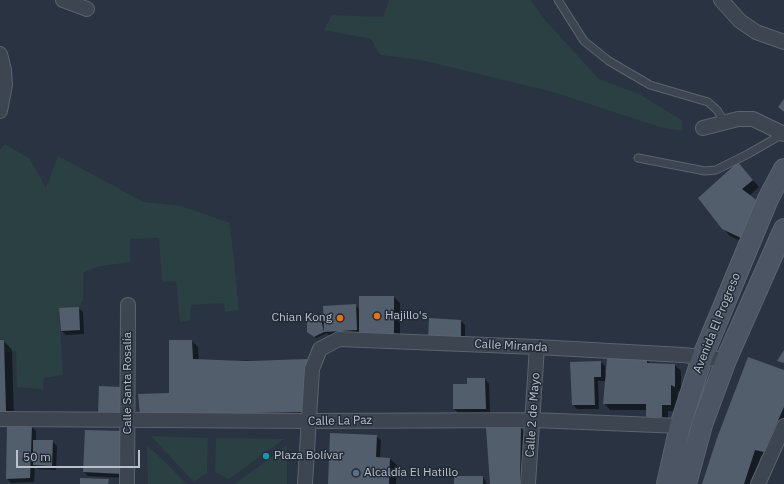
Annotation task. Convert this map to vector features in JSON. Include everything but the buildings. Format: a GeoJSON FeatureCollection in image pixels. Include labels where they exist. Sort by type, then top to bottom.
{"type":"FeatureCollection","features":[{"type":"Feature","properties":{"kind":"street"},"geometry":{"type":"LineString","coordinates":[[63,0],[87,9]]}},
{"type":"Feature","properties":{"kind":"street"},"geometry":{"type":"LineString","coordinates":[[721,0],[740,21],[756,32],[784,42]]}},
{"type":"Feature","properties":{"kind":"street"},"geometry":{"type":"LineString","coordinates":[[0,54],[4,70],[5,85],[0,111]]}},
{"type":"Feature","properties":{"kind":"street"},"geometry":{"type":"LineString","coordinates":[[703,128],[738,119],[753,119],[783,134]]}},
{"type":"Feature","properties":{"kind":"street","name":"Avenida El Progreso"},"geometry":{"type":"LineString","coordinates":[[667,484],[680,426],[702,358],[768,199],[784,169]]}},
{"type":"Feature","properties":{"kind":"street","name":"Avenida El Progreso"},"geometry":{"type":"LineString","coordinates":[[686,484],[702,426],[726,360],[784,229]]}},
{"type":"Feature","properties":{"kind":"street","name":"Calle Santa Rosalía"},"geometry":{"type":"LineString","coordinates":[[127,484],[128,305]]}},
{"type":"Feature","properties":{"kind":"street","name":"Calle Miranda"},"geometry":{"type":"LineString","coordinates":[[305,484],[312,369],[320,350],[339,339],[537,347],[726,360]]}},
{"type":"Feature","properties":{"kind":"street","name":"Calle 2 de Mayo"},"geometry":{"type":"LineString","coordinates":[[528,484],[534,420],[537,347]]}},
{"type":"Feature","properties":{"kind":"street","name":"Calle La Paz"},"geometry":{"type":"LineString","coordinates":[[0,419],[309,421],[534,420],[680,426]]}},
{"type":"Feature","properties":{"kind":"street"},"geometry":{"type":"LineString","coordinates":[[758,484],[784,426]]}},
{"type":"Feature","properties":{"kind":"lane"},"geometry":{"type":"LineString","coordinates":[[558,0],[584,41],[609,61],[650,84],[708,102],[717,110],[725,123]]}},
{"type":"Feature","properties":{"kind":"lane"},"geometry":{"type":"LineString","coordinates":[[638,158],[706,171],[716,170],[783,134]]}},
{"type":"Feature","properties":{"kind":"green space"},"geometry":{"type":"Polygon","coordinates":[[[389,0],[531,0],[545,20],[599,79],[639,94],[682,120],[683,131],[660,127],[553,92],[421,60],[380,55],[371,39],[324,30],[332,15],[383,17],[389,0]]]}},
{"type":"Feature","properties":{"kind":"green space"},"geometry":{"type":"Polygon","coordinates":[[[5,144],[30,159],[46,188],[58,156],[144,202],[181,206],[230,223],[239,310],[225,312],[224,303],[191,305],[190,320],[180,322],[176,281],[162,282],[159,238],[130,239],[130,262],[96,267],[83,273],[83,300],[79,307],[59,309],[63,375],[44,378],[43,389],[17,387],[16,351],[5,353],[4,340],[0,339],[0,150],[5,144]]]}},
{"type":"Feature","properties":{"kind":"green space"},"geometry":{"type":"Polygon","coordinates":[[[151,436],[208,438],[207,473],[194,482],[151,436]]]}},
{"type":"Feature","properties":{"kind":"green space"},"geometry":{"type":"Polygon","coordinates":[[[216,438],[284,439],[229,479],[215,472],[216,438]]]}},
{"type":"Feature","properties":{"kind":"green space"},"geometry":{"type":"Polygon","coordinates":[[[147,445],[170,467],[186,484],[148,484],[147,445]]]}},
{"type":"Feature","properties":{"kind":"green space"},"geometry":{"type":"Polygon","coordinates":[[[287,445],[287,484],[235,484],[287,445]]]}},
{"type":"Feature","properties":{"kind":"place","name":"Hajillo's"},"geometry":{"type":"Point","coordinates":[377,316]}},
{"type":"Feature","properties":{"kind":"place","name":"Chian Kong"},"geometry":{"type":"Point","coordinates":[340,318]}},
{"type":"Feature","properties":{"kind":"place","name":"Plaza Bolívar"},"geometry":{"type":"Point","coordinates":[266,456]}},
{"type":"Feature","properties":{"kind":"place","name":"Alcaldía El Hatillo"},"geometry":{"type":"Point","coordinates":[356,473]}}]}
